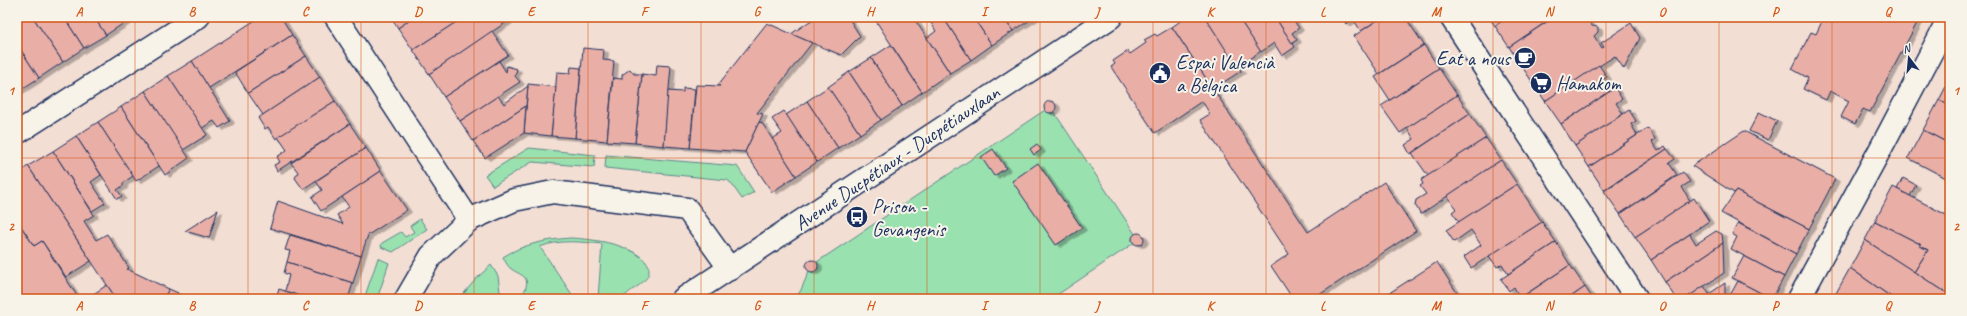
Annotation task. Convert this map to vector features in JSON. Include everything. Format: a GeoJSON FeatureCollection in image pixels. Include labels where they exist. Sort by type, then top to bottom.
{"type":"FeatureCollection","features":[{"type":"Feature","properties":{"kind":"street"},"geometry":{"type":"LineString","coordinates":[[17,133],[198,17]]}},
{"type":"Feature","properties":{"kind":"street"},"geometry":{"type":"LineString","coordinates":[[336,17],[469,220]]}},
{"type":"Feature","properties":{"kind":"street","name":"Avenue Ducpétiaux - Ducpétiauxlaan"},"geometry":{"type":"LineString","coordinates":[[683,299],[1111,17]]}},
{"type":"Feature","properties":{"kind":"street"},"geometry":{"type":"LineString","coordinates":[[1451,17],[1637,299]]}},
{"type":"Feature","properties":{"kind":"street"},"geometry":{"type":"LineString","coordinates":[[1799,299],[1950,17]]}},
{"type":"Feature","properties":{"kind":"street"},"geometry":{"type":"LineString","coordinates":[[406,299],[430,256],[469,220],[514,200],[553,192],[687,209],[730,269]]}},
{"type":"Feature","properties":{"kind":"green space"},"geometry":{"type":"Polygon","coordinates":[[[1045,110],[1052,114],[1054,112],[1135,234],[1132,241],[1134,243],[1051,299],[795,299],[801,290],[809,271],[813,272],[818,269],[817,262],[1045,110]]]}},
{"type":"Feature","properties":{"kind":"green space"},"geometry":{"type":"Polygon","coordinates":[[[529,148],[595,155],[594,167],[532,162],[493,186],[485,175],[529,148]]]}},
{"type":"Feature","properties":{"kind":"green space"},"geometry":{"type":"Polygon","coordinates":[[[606,155],[737,166],[754,192],[742,199],[727,180],[605,168],[606,155]]]}},
{"type":"Feature","properties":{"kind":"green space"},"geometry":{"type":"Polygon","coordinates":[[[420,219],[427,229],[393,252],[381,247],[382,243],[401,232],[405,237],[414,232],[410,226],[420,219]]]}},
{"type":"Feature","properties":{"kind":"green space"},"geometry":{"type":"Polygon","coordinates":[[[570,238],[588,239],[626,248],[634,252],[646,262],[649,267],[648,276],[624,297],[614,300],[598,299],[602,244],[587,242],[563,242],[547,244],[540,247],[575,299],[513,299],[523,294],[527,283],[524,277],[510,268],[503,257],[535,243],[570,238]]]}},
{"type":"Feature","properties":{"kind":"green space"},"geometry":{"type":"Polygon","coordinates":[[[378,258],[389,263],[377,299],[364,299],[378,258]]]}},
{"type":"Feature","properties":{"kind":"green space"},"geometry":{"type":"Polygon","coordinates":[[[491,265],[498,276],[500,292],[510,299],[471,299],[467,293],[463,299],[459,299],[477,278],[491,265]]]}},
{"type":"Feature","properties":{"kind":"building"},"geometry":{"type":"Polygon","coordinates":[[[17,17],[33,17],[63,62],[39,78],[17,44],[17,17]]]}},
{"type":"Feature","properties":{"kind":"building"},"geometry":{"type":"Polygon","coordinates":[[[33,17],[64,17],[84,48],[63,62],[33,17]]]}},
{"type":"Feature","properties":{"kind":"building"},"geometry":{"type":"Polygon","coordinates":[[[64,17],[94,17],[106,35],[84,48],[64,17]]]}},
{"type":"Feature","properties":{"kind":"building"},"geometry":{"type":"Polygon","coordinates":[[[94,17],[129,17],[130,19],[106,35],[94,17]]]}},
{"type":"Feature","properties":{"kind":"building"},"geometry":{"type":"Polygon","coordinates":[[[260,17],[281,17],[292,35],[209,88],[192,61],[260,17]]]}},
{"type":"Feature","properties":{"kind":"building"},"geometry":{"type":"Polygon","coordinates":[[[391,17],[414,17],[398,28],[391,17]]]}},
{"type":"Feature","properties":{"kind":"building"},"geometry":{"type":"Polygon","coordinates":[[[414,17],[463,18],[413,50],[398,28],[414,17]]]}},
{"type":"Feature","properties":{"kind":"building"},"geometry":{"type":"Polygon","coordinates":[[[464,17],[474,17],[478,22],[486,17],[494,17],[495,19],[505,17],[508,21],[429,74],[413,50],[464,17]]]}},
{"type":"Feature","properties":{"kind":"building"},"geometry":{"type":"Polygon","coordinates":[[[816,17],[848,17],[860,36],[841,55],[791,34],[816,17]]]}},
{"type":"Feature","properties":{"kind":"building"},"geometry":{"type":"Polygon","coordinates":[[[879,17],[913,17],[950,73],[922,92],[876,21],[879,17]]]}},
{"type":"Feature","properties":{"kind":"building"},"geometry":{"type":"Polygon","coordinates":[[[943,17],[971,60],[950,73],[927,38],[936,31],[928,18],[943,17]]]}},
{"type":"Feature","properties":{"kind":"building"},"geometry":{"type":"Polygon","coordinates":[[[943,17],[973,17],[992,45],[971,60],[943,17]]]}},
{"type":"Feature","properties":{"kind":"building"},"geometry":{"type":"Polygon","coordinates":[[[973,17],[1003,17],[1013,31],[992,45],[973,17]]]}},
{"type":"Feature","properties":{"kind":"building"},"geometry":{"type":"Polygon","coordinates":[[[1003,17],[1035,17],[1013,31],[1003,17]]]}},
{"type":"Feature","properties":{"kind":"building"},"geometry":{"type":"Polygon","coordinates":[[[1186,17],[1205,17],[1241,71],[1213,89],[1172,27],[1186,17]]]}},
{"type":"Feature","properties":{"kind":"building"},"geometry":{"type":"Polygon","coordinates":[[[1205,17],[1238,17],[1261,51],[1237,67],[1205,17]]]}},
{"type":"Feature","properties":{"kind":"building"},"geometry":{"type":"Polygon","coordinates":[[[1238,17],[1275,17],[1295,47],[1282,56],[1274,43],[1261,52],[1238,17]]]}},
{"type":"Feature","properties":{"kind":"building"},"geometry":{"type":"Polygon","coordinates":[[[1275,17],[1300,17],[1294,21],[1299,28],[1292,33],[1297,40],[1292,43],[1275,17]]]}},
{"type":"Feature","properties":{"kind":"building"},"geometry":{"type":"Polygon","coordinates":[[[1342,17],[1382,17],[1361,31],[1353,19],[1346,24],[1342,17]]]}},
{"type":"Feature","properties":{"kind":"building"},"geometry":{"type":"Polygon","coordinates":[[[1382,17],[1405,17],[1424,45],[1379,74],[1354,36],[1382,17]]]}},
{"type":"Feature","properties":{"kind":"building"},"geometry":{"type":"Polygon","coordinates":[[[1489,17],[1507,17],[1495,26],[1489,17]]]}},
{"type":"Feature","properties":{"kind":"building"},"geometry":{"type":"Polygon","coordinates":[[[1507,17],[1552,18],[1509,47],[1495,26],[1507,17]]]}},
{"type":"Feature","properties":{"kind":"building"},"geometry":{"type":"Polygon","coordinates":[[[1554,17],[1581,17],[1584,22],[1588,20],[1592,26],[1598,27],[1598,32],[1594,36],[1602,48],[1604,47],[1601,43],[1631,23],[1640,38],[1624,69],[1615,56],[1545,101],[1509,47],[1554,17]]]}},
{"type":"Feature","properties":{"kind":"building"},"geometry":{"type":"Polygon","coordinates":[[[1824,17],[1911,17],[1918,21],[1870,112],[1863,109],[1855,124],[1841,117],[1849,101],[1830,91],[1826,100],[1803,89],[1808,78],[1792,69],[1811,32],[1816,34],[1824,17]]]}},
{"type":"Feature","properties":{"kind":"building"},"geometry":{"type":"Polygon","coordinates":[[[767,23],[812,43],[757,113],[763,114],[745,152],[690,148],[696,85],[720,86],[718,85],[767,23]]]}},
{"type":"Feature","properties":{"kind":"building"},"geometry":{"type":"Polygon","coordinates":[[[1172,27],[1308,232],[1384,182],[1416,231],[1313,299],[1293,299],[1271,266],[1289,254],[1200,120],[1210,114],[1202,101],[1155,133],[1111,67],[1115,64],[1113,61],[1128,51],[1130,54],[1146,43],[1144,40],[1155,34],[1157,36],[1172,27]]]}},
{"type":"Feature","properties":{"kind":"building"},"geometry":{"type":"Polygon","coordinates":[[[492,31],[508,55],[444,97],[429,74],[492,31]]]}},
{"type":"Feature","properties":{"kind":"building"},"geometry":{"type":"Polygon","coordinates":[[[292,35],[306,56],[248,93],[235,72],[292,35]]]}},
{"type":"Feature","properties":{"kind":"building"},"geometry":{"type":"Polygon","coordinates":[[[17,44],[39,78],[17,92],[17,44]]]}},
{"type":"Feature","properties":{"kind":"building"},"geometry":{"type":"Polygon","coordinates":[[[891,45],[922,92],[902,106],[871,58],[891,45]]]}},
{"type":"Feature","properties":{"kind":"building"},"geometry":{"type":"Polygon","coordinates":[[[1424,45],[1439,68],[1390,100],[1375,77],[1424,45]]]}},
{"type":"Feature","properties":{"kind":"building"},"geometry":{"type":"Polygon","coordinates":[[[583,48],[604,50],[603,60],[614,61],[607,141],[575,138],[583,48]]]}},
{"type":"Feature","properties":{"kind":"building"},"geometry":{"type":"Polygon","coordinates":[[[306,56],[320,77],[263,115],[248,93],[306,56]]]}},
{"type":"Feature","properties":{"kind":"building"},"geometry":{"type":"Polygon","coordinates":[[[871,58],[902,106],[881,120],[849,72],[871,58]]]}},
{"type":"Feature","properties":{"kind":"building"},"geometry":{"type":"Polygon","coordinates":[[[192,61],[230,121],[219,128],[214,121],[202,128],[168,76],[192,61]]]}},
{"type":"Feature","properties":{"kind":"building"},"geometry":{"type":"Polygon","coordinates":[[[499,61],[506,72],[507,66],[517,69],[515,76],[520,82],[460,121],[444,97],[499,61]]]}},
{"type":"Feature","properties":{"kind":"building"},"geometry":{"type":"Polygon","coordinates":[[[657,65],[671,66],[664,146],[635,143],[642,74],[656,76],[657,65]]]}},
{"type":"Feature","properties":{"kind":"building"},"geometry":{"type":"Polygon","coordinates":[[[1599,65],[1607,77],[1602,80],[1609,92],[1561,124],[1545,101],[1599,65]]]}},
{"type":"Feature","properties":{"kind":"building"},"geometry":{"type":"Polygon","coordinates":[[[571,67],[581,68],[575,138],[551,136],[557,72],[570,73],[571,67]]]}},
{"type":"Feature","properties":{"kind":"building"},"geometry":{"type":"Polygon","coordinates":[[[1439,68],[1457,95],[1400,133],[1381,106],[1439,68]]]}},
{"type":"Feature","properties":{"kind":"building"},"geometry":{"type":"Polygon","coordinates":[[[630,69],[634,74],[642,74],[635,143],[607,141],[613,78],[622,79],[622,75],[630,69]]]}},
{"type":"Feature","properties":{"kind":"building"},"geometry":{"type":"Polygon","coordinates":[[[849,72],[881,120],[860,134],[828,87],[849,72]]]}},
{"type":"Feature","properties":{"kind":"building"},"geometry":{"type":"Polygon","coordinates":[[[168,76],[207,135],[183,150],[145,91],[168,76]]]}},
{"type":"Feature","properties":{"kind":"building"},"geometry":{"type":"Polygon","coordinates":[[[320,77],[335,101],[276,139],[268,127],[265,129],[258,118],[320,77]]]}},
{"type":"Feature","properties":{"kind":"building"},"geometry":{"type":"Polygon","coordinates":[[[1950,79],[1950,106],[1939,100],[1950,79]]]}},
{"type":"Feature","properties":{"kind":"building"},"geometry":{"type":"Polygon","coordinates":[[[528,84],[556,87],[551,136],[524,133],[528,84]]]}},
{"type":"Feature","properties":{"kind":"building"},"geometry":{"type":"Polygon","coordinates":[[[528,86],[526,106],[473,141],[460,121],[498,96],[504,104],[528,86]]]}},
{"type":"Feature","properties":{"kind":"building"},"geometry":{"type":"Polygon","coordinates":[[[828,87],[860,134],[838,148],[807,101],[828,87]]]}},
{"type":"Feature","properties":{"kind":"building"},"geometry":{"type":"Polygon","coordinates":[[[683,88],[695,89],[690,148],[664,146],[668,91],[683,92],[683,88]]]}},
{"type":"Feature","properties":{"kind":"building"},"geometry":{"type":"Polygon","coordinates":[[[1615,88],[1622,99],[1616,103],[1623,114],[1575,146],[1561,124],[1615,88]]]}},
{"type":"Feature","properties":{"kind":"building"},"geometry":{"type":"Polygon","coordinates":[[[145,91],[189,158],[165,175],[121,107],[145,91]]]}},
{"type":"Feature","properties":{"kind":"building"},"geometry":{"type":"Polygon","coordinates":[[[1457,95],[1470,114],[1410,154],[1405,145],[1414,139],[1407,128],[1457,95]]]}},
{"type":"Feature","properties":{"kind":"building"},"geometry":{"type":"Polygon","coordinates":[[[1939,100],[1950,106],[1950,144],[1923,130],[1939,100]]]}},
{"type":"Feature","properties":{"kind":"building"},"geometry":{"type":"Polygon","coordinates":[[[335,101],[350,124],[277,171],[274,165],[280,162],[277,157],[287,150],[278,137],[335,101]]]}},
{"type":"Feature","properties":{"kind":"building"},"geometry":{"type":"Polygon","coordinates":[[[807,101],[838,148],[817,162],[786,115],[807,101]]]}},
{"type":"Feature","properties":{"kind":"building"},"geometry":{"type":"Polygon","coordinates":[[[1048,101],[1052,101],[1056,107],[1052,113],[1048,113],[1044,109],[1044,105],[1048,101]]]}},
{"type":"Feature","properties":{"kind":"building"},"geometry":{"type":"Polygon","coordinates":[[[526,106],[524,133],[485,158],[473,141],[526,106]]]}},
{"type":"Feature","properties":{"kind":"building"},"geometry":{"type":"Polygon","coordinates":[[[121,107],[159,166],[136,181],[98,122],[121,107]]]}},
{"type":"Feature","properties":{"kind":"building"},"geometry":{"type":"Polygon","coordinates":[[[1629,110],[1636,121],[1631,124],[1637,135],[1589,167],[1575,146],[1629,110]]]}},
{"type":"Feature","properties":{"kind":"building"},"geometry":{"type":"Polygon","coordinates":[[[784,111],[817,162],[796,176],[772,139],[782,133],[772,119],[784,111]]]}},
{"type":"Feature","properties":{"kind":"building"},"geometry":{"type":"Polygon","coordinates":[[[1759,112],[1777,121],[1768,140],[1749,131],[1759,112]]]}},
{"type":"Feature","properties":{"kind":"building"},"geometry":{"type":"Polygon","coordinates":[[[1470,114],[1486,138],[1428,176],[1412,153],[1470,114]]]}},
{"type":"Feature","properties":{"kind":"building"},"geometry":{"type":"Polygon","coordinates":[[[98,122],[133,176],[123,183],[123,186],[117,190],[122,196],[117,199],[76,136],[98,122]]]}},
{"type":"Feature","properties":{"kind":"building"},"geometry":{"type":"Polygon","coordinates":[[[759,122],[762,123],[796,176],[772,192],[745,152],[759,122]]]}},
{"type":"Feature","properties":{"kind":"building"},"geometry":{"type":"Polygon","coordinates":[[[350,124],[366,148],[303,189],[295,178],[298,172],[291,163],[350,124]]]}},
{"type":"Feature","properties":{"kind":"building"},"geometry":{"type":"Polygon","coordinates":[[[1648,128],[1655,139],[1652,142],[1658,151],[1665,146],[1667,149],[1604,190],[1589,167],[1648,128]]]}},
{"type":"Feature","properties":{"kind":"building"},"geometry":{"type":"Polygon","coordinates":[[[1923,130],[1950,144],[1950,180],[1908,158],[1923,130]]]}},
{"type":"Feature","properties":{"kind":"building"},"geometry":{"type":"Polygon","coordinates":[[[1744,131],[1835,179],[1809,229],[1736,191],[1734,193],[1692,166],[1744,131]]]}},
{"type":"Feature","properties":{"kind":"building"},"geometry":{"type":"Polygon","coordinates":[[[76,136],[101,175],[91,182],[105,203],[92,211],[53,151],[76,136]]]}},
{"type":"Feature","properties":{"kind":"building"},"geometry":{"type":"Polygon","coordinates":[[[1486,138],[1501,160],[1421,214],[1415,205],[1416,200],[1426,194],[1420,186],[1423,184],[1421,180],[1486,138]]]}},
{"type":"Feature","properties":{"kind":"building"},"geometry":{"type":"Polygon","coordinates":[[[1037,144],[1041,150],[1034,155],[1030,149],[1037,144]]]}},
{"type":"Feature","properties":{"kind":"building"},"geometry":{"type":"Polygon","coordinates":[[[366,148],[381,171],[321,211],[312,197],[322,190],[316,181],[366,148]]]}},
{"type":"Feature","properties":{"kind":"building"},"geometry":{"type":"Polygon","coordinates":[[[993,149],[1006,168],[994,176],[981,157],[993,149]]]}},
{"type":"Feature","properties":{"kind":"building"},"geometry":{"type":"Polygon","coordinates":[[[1667,149],[1675,159],[1669,163],[1677,175],[1620,214],[1604,191],[1667,149]]]}},
{"type":"Feature","properties":{"kind":"building"},"geometry":{"type":"Polygon","coordinates":[[[53,151],[94,215],[84,221],[96,240],[107,234],[129,268],[127,269],[169,289],[163,299],[122,299],[113,294],[28,166],[53,151]]]}},
{"type":"Feature","properties":{"kind":"building"},"geometry":{"type":"Polygon","coordinates":[[[1501,160],[1517,184],[1459,222],[1452,212],[1456,209],[1447,196],[1501,160]]]}},
{"type":"Feature","properties":{"kind":"building"},"geometry":{"type":"Polygon","coordinates":[[[1038,163],[1082,228],[1056,245],[1012,181],[1038,163]]]}},
{"type":"Feature","properties":{"kind":"building"},"geometry":{"type":"Polygon","coordinates":[[[28,166],[91,261],[66,277],[42,241],[34,246],[17,220],[17,174],[28,166]]]}},
{"type":"Feature","properties":{"kind":"building"},"geometry":{"type":"Polygon","coordinates":[[[381,171],[407,210],[368,235],[361,256],[270,228],[278,201],[343,224],[337,215],[349,207],[342,197],[381,171]]]}},
{"type":"Feature","properties":{"kind":"building"},"geometry":{"type":"Polygon","coordinates":[[[1683,172],[1690,182],[1682,187],[1690,201],[1635,237],[1620,214],[1683,172]]]}},
{"type":"Feature","properties":{"kind":"building"},"geometry":{"type":"Polygon","coordinates":[[[1903,178],[1916,185],[1910,196],[1897,189],[1903,178]]]}},
{"type":"Feature","properties":{"kind":"building"},"geometry":{"type":"Polygon","coordinates":[[[1517,184],[1542,222],[1471,268],[1464,257],[1481,245],[1471,230],[1454,242],[1446,230],[1517,184]]]}},
{"type":"Feature","properties":{"kind":"building"},"geometry":{"type":"Polygon","coordinates":[[[1893,187],[1950,217],[1950,295],[1914,272],[1928,250],[1920,246],[1920,244],[1875,221],[1893,187]]]}},
{"type":"Feature","properties":{"kind":"building"},"geometry":{"type":"Polygon","coordinates":[[[1736,191],[1809,229],[1796,254],[1721,213],[1736,191]]]}},
{"type":"Feature","properties":{"kind":"building"},"geometry":{"type":"Polygon","coordinates":[[[1694,198],[1709,221],[1651,260],[1635,237],[1694,198]]]}},
{"type":"Feature","properties":{"kind":"building"},"geometry":{"type":"Polygon","coordinates":[[[218,210],[209,238],[185,231],[218,210]]]}},
{"type":"Feature","properties":{"kind":"building"},"geometry":{"type":"Polygon","coordinates":[[[1875,221],[1920,244],[1920,246],[1928,250],[1914,272],[1865,240],[1875,221]]]}},
{"type":"Feature","properties":{"kind":"building"},"geometry":{"type":"Polygon","coordinates":[[[1542,222],[1556,242],[1508,274],[1502,264],[1497,267],[1489,256],[1542,222]]]}},
{"type":"Feature","properties":{"kind":"building"},"geometry":{"type":"Polygon","coordinates":[[[1738,223],[1796,254],[1784,277],[1731,249],[1737,237],[1732,234],[1738,223]]]}},
{"type":"Feature","properties":{"kind":"building"},"geometry":{"type":"Polygon","coordinates":[[[22,228],[34,246],[42,241],[79,299],[18,299],[17,232],[22,228]]]}},
{"type":"Feature","properties":{"kind":"building"},"geometry":{"type":"Polygon","coordinates":[[[1716,231],[1722,234],[1723,243],[1665,282],[1651,260],[1690,234],[1696,244],[1716,231]]]}},
{"type":"Feature","properties":{"kind":"building"},"geometry":{"type":"Polygon","coordinates":[[[1136,233],[1140,233],[1144,239],[1140,245],[1136,245],[1132,241],[1132,237],[1136,233]]]}},
{"type":"Feature","properties":{"kind":"building"},"geometry":{"type":"Polygon","coordinates":[[[290,235],[361,256],[353,283],[287,262],[290,251],[285,250],[290,235]]]}},
{"type":"Feature","properties":{"kind":"building"},"geometry":{"type":"Polygon","coordinates":[[[1865,240],[1950,295],[1950,299],[1894,299],[1891,297],[1850,268],[1865,240]]]}},
{"type":"Feature","properties":{"kind":"building"},"geometry":{"type":"Polygon","coordinates":[[[1556,242],[1570,265],[1520,298],[1514,287],[1509,291],[1501,279],[1556,242]]]}},
{"type":"Feature","properties":{"kind":"building"},"geometry":{"type":"Polygon","coordinates":[[[1723,243],[1724,273],[1685,299],[1676,299],[1665,282],[1723,243]]]}},
{"type":"Feature","properties":{"kind":"building"},"geometry":{"type":"Polygon","coordinates":[[[1744,256],[1784,277],[1772,299],[1732,278],[1744,256]]]}},
{"type":"Feature","properties":{"kind":"building"},"geometry":{"type":"Polygon","coordinates":[[[810,260],[814,260],[818,266],[814,272],[810,272],[806,268],[806,264],[810,260]]]}},
{"type":"Feature","properties":{"kind":"building"},"geometry":{"type":"Polygon","coordinates":[[[287,262],[353,283],[348,299],[308,299],[285,291],[289,275],[284,273],[287,262]]]}},
{"type":"Feature","properties":{"kind":"building"},"geometry":{"type":"Polygon","coordinates":[[[1437,262],[1461,299],[1380,299],[1437,262]]]}},
{"type":"Feature","properties":{"kind":"building"},"geometry":{"type":"Polygon","coordinates":[[[1570,265],[1585,287],[1568,299],[1519,299],[1570,265]]]}},
{"type":"Feature","properties":{"kind":"building"},"geometry":{"type":"Polygon","coordinates":[[[1850,268],[1891,297],[1890,299],[1844,299],[1835,295],[1850,268]]]}},
{"type":"Feature","properties":{"kind":"building"},"geometry":{"type":"Polygon","coordinates":[[[1738,281],[1772,299],[1728,299],[1738,281]]]}},
{"type":"Feature","properties":{"kind":"building"},"geometry":{"type":"Polygon","coordinates":[[[1725,283],[1725,299],[1685,299],[1704,286],[1709,294],[1725,283]]]}},
{"type":"Feature","properties":{"kind":"building"},"geometry":{"type":"Polygon","coordinates":[[[107,285],[113,294],[110,299],[86,299],[107,285]]]}},
{"type":"Feature","properties":{"kind":"building"},"geometry":{"type":"Polygon","coordinates":[[[1585,287],[1593,299],[1568,299],[1585,287]]]}},
{"type":"Feature","properties":{"kind":"building"},"geometry":{"type":"Polygon","coordinates":[[[169,289],[178,293],[175,299],[163,299],[169,289]]]}},
{"type":"Feature","properties":{"kind":"building"},"geometry":{"type":"Polygon","coordinates":[[[279,289],[285,291],[308,299],[276,299],[279,289]]]}},
{"type":"Feature","properties":{"kind":"place","name":"Eat a nous"},"geometry":{"type":"Point","coordinates":[1525,58]}},
{"type":"Feature","properties":{"kind":"place","name":"Espai Valencià a Bèlgica"},"geometry":{"type":"Point","coordinates":[1160,73]}},
{"type":"Feature","properties":{"kind":"place","name":"Hamakom"},"geometry":{"type":"Point","coordinates":[1541,83]}},
{"type":"Feature","properties":{"kind":"place","name":"Prison - Gevangenis"},"geometry":{"type":"Point","coordinates":[857,217]}}]}
